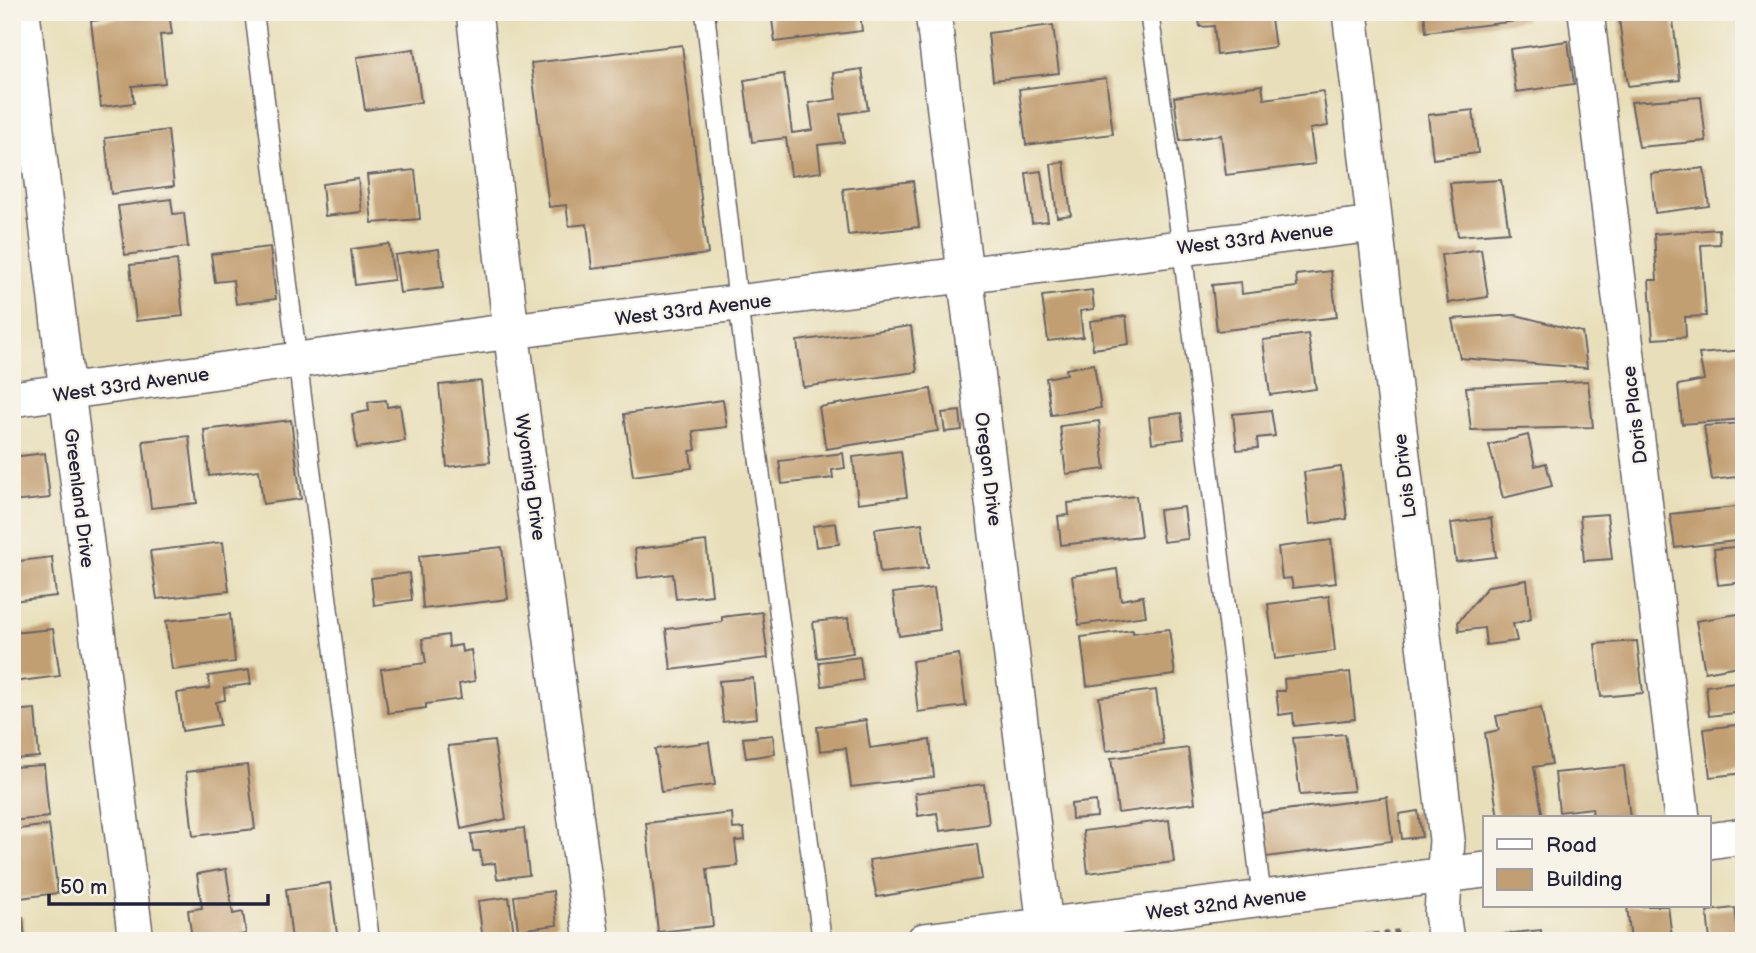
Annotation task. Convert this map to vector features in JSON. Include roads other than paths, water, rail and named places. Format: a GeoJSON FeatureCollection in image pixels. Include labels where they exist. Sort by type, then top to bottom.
{"type":"FeatureCollection","features":[{"type":"Feature","properties":{"kind":"street","name":"Greenland Drive"},"geometry":{"type":"LineString","coordinates":[[22,12],[136,941]]}},
{"type":"Feature","properties":{"kind":"street","name":"Wyoming Drive"},"geometry":{"type":"LineString","coordinates":[[474,12],[511,331],[593,941]]}},
{"type":"Feature","properties":{"kind":"street","name":"Oregon Drive"},"geometry":{"type":"LineString","coordinates":[[933,12],[1045,926]]}},
{"type":"Feature","properties":{"kind":"street","name":"Lois Drive"},"geometry":{"type":"LineString","coordinates":[[1350,12],[1447,840],[1442,913],[1446,941]]}},
{"type":"Feature","properties":{"kind":"street","name":"Doris Place"},"geometry":{"type":"LineString","coordinates":[[1586,12],[1682,816]]}},
{"type":"Feature","properties":{"kind":"street","name":"West 33rd Avenue"},"geometry":{"type":"LineString","coordinates":[[12,399],[511,331],[1374,223]]}},
{"type":"Feature","properties":{"kind":"street"},"geometry":{"type":"LineString","coordinates":[[1710,841],[1744,836]]}},
{"type":"Feature","properties":{"kind":"street","name":"West 32nd Avenue"},"geometry":{"type":"LineString","coordinates":[[925,941],[1483,870]]}},
{"type":"Feature","properties":{"kind":"lane"},"geometry":{"type":"LineString","coordinates":[[254,12],[370,941]]}},
{"type":"Feature","properties":{"kind":"lane"},"geometry":{"type":"LineString","coordinates":[[705,12],[737,303],[822,941]]}},
{"type":"Feature","properties":{"kind":"lane"},"geometry":{"type":"LineString","coordinates":[[1149,12],[1182,248],[1262,899]]}}]}
